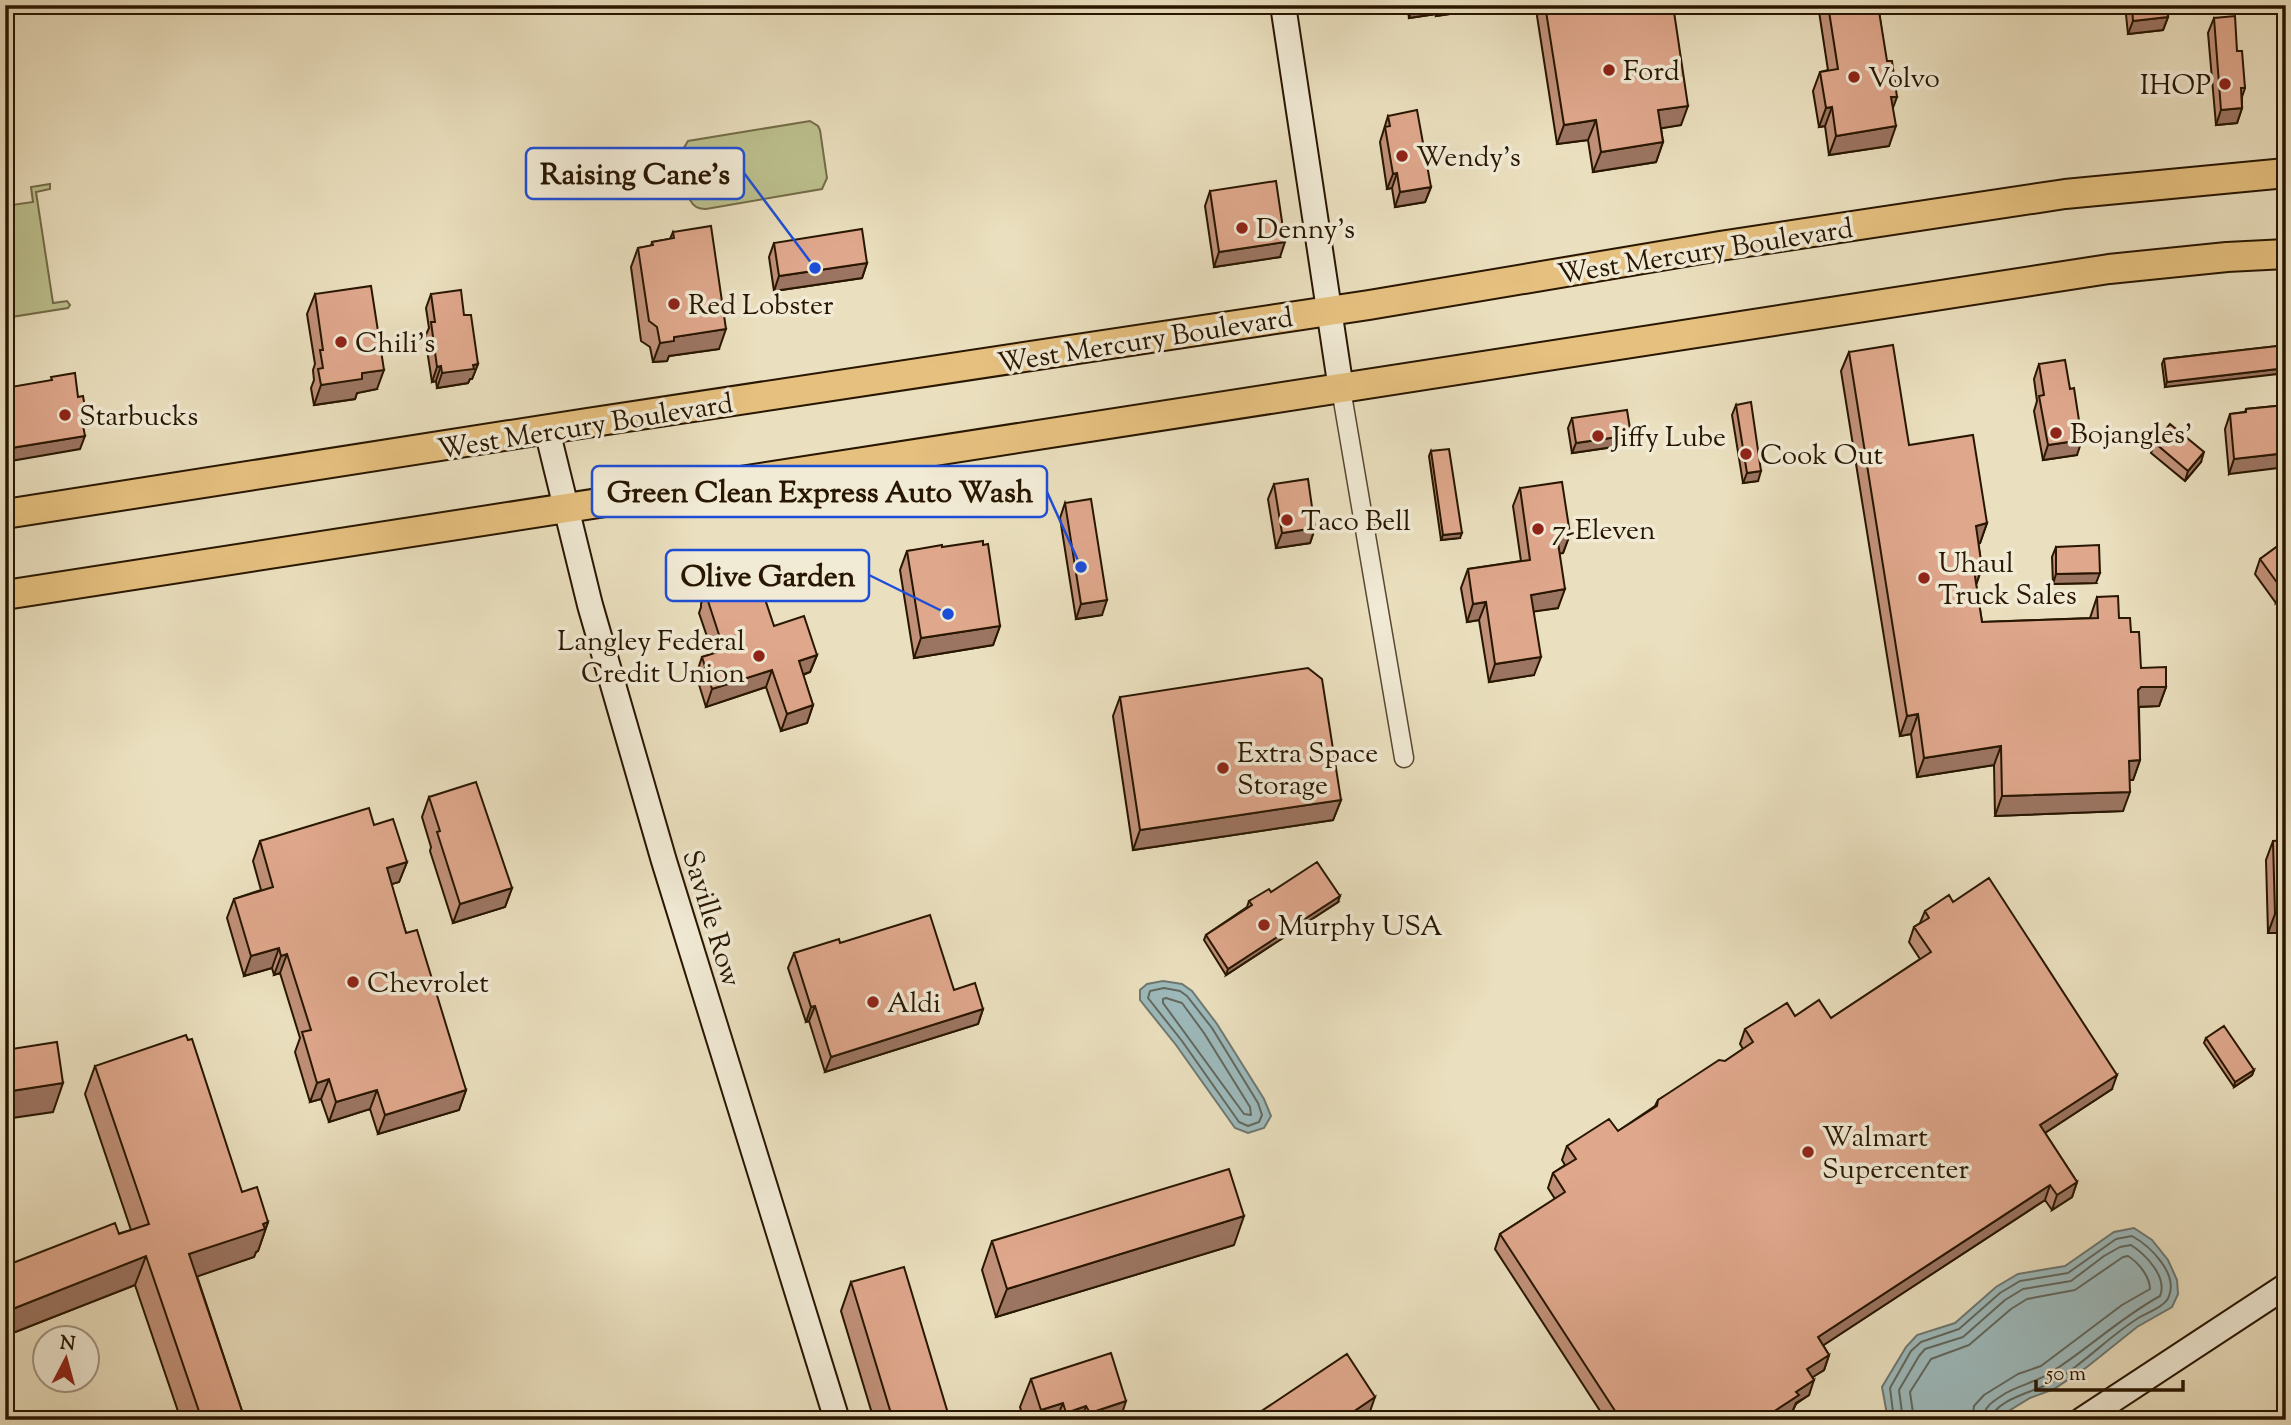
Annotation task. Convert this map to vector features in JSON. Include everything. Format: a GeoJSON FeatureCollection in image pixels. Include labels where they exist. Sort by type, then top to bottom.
{"type":"FeatureCollection","features":[{"type":"Feature","properties":{"kind":"main road","name":"West Mercury Boulevard"},"geometry":{"type":"LineString","coordinates":[[5,514],[1330,311],[1720,246],[2065,194],[2286,173]]}},
{"type":"Feature","properties":{"kind":"main road"},"geometry":{"type":"LineString","coordinates":[[5,594],[2109,269],[2286,254]]}},
{"type":"Feature","properties":{"kind":"street"},"geometry":{"type":"LineString","coordinates":[[1283,5],[1341,389],[1404,758]]}},
{"type":"Feature","properties":{"kind":"street","name":"Saville Row"},"geometry":{"type":"LineString","coordinates":[[547,430],[590,605],[664,861],[836,1420]]}},
{"type":"Feature","properties":{"kind":"street"},"geometry":{"type":"LineString","coordinates":[[2082,1420],[2286,1286]]}},
{"type":"Feature","properties":{"kind":"green space"},"geometry":{"type":"Polygon","coordinates":[[[810,121],[820,130],[827,178],[822,189],[706,209],[696,207],[690,200],[682,151],[688,141],[810,121]]]}},
{"type":"Feature","properties":{"kind":"green space"},"geometry":{"type":"Polygon","coordinates":[[[50,184],[50,189],[36,192],[53,303],[67,301],[70,305],[68,308],[5,318],[5,206],[33,202],[31,187],[50,184]]]}},
{"type":"Feature","properties":{"kind":"water"},"geometry":{"type":"Polygon","coordinates":[[[1163,981],[1182,984],[1192,991],[1217,1024],[1264,1099],[1271,1116],[1264,1128],[1248,1133],[1235,1128],[1140,1000],[1140,990],[1147,984],[1163,981]]]}},
{"type":"Feature","properties":{"kind":"water"},"geometry":{"type":"Polygon","coordinates":[[[2134,1228],[2152,1240],[2168,1260],[2177,1280],[2178,1294],[2172,1307],[2137,1327],[2087,1367],[2054,1389],[2030,1398],[1994,1420],[1888,1420],[1882,1387],[1906,1347],[1917,1335],[1955,1323],[1996,1287],[2018,1274],[2065,1266],[2114,1232],[2134,1228]]]}},
{"type":"Feature","properties":{"kind":"building","name":"Ford"},"geometry":{"type":"Polygon","coordinates":[[[1545,5],[1673,5],[1688,106],[1658,110],[1663,142],[1601,152],[1596,120],[1564,125],[1545,5]]]}},
{"type":"Feature","properties":{"kind":"building","name":"Volvo"},"geometry":{"type":"Polygon","coordinates":[[[1828,5],[1878,5],[1887,61],[1892,61],[1897,97],[1891,97],[1896,126],[1836,136],[1832,107],[1826,108],[1820,72],[1838,69],[1828,5]]]}},
{"type":"Feature","properties":{"kind":"building"},"geometry":{"type":"Polygon","coordinates":[[[2132,5],[2167,5],[2168,17],[2133,21],[2132,5]]]}},
{"type":"Feature","properties":{"kind":"building","name":"IHOP"},"geometry":{"type":"Polygon","coordinates":[[[2235,16],[2237,51],[2242,51],[2245,88],[2241,88],[2242,108],[2221,110],[2214,18],[2235,16]]]}},
{"type":"Feature","properties":{"kind":"building","name":"Wendy's"},"geometry":{"type":"Polygon","coordinates":[[[1417,110],[1431,187],[1400,192],[1397,173],[1393,174],[1385,127],[1390,126],[1388,116],[1417,110]]]}},
{"type":"Feature","properties":{"kind":"building","name":"Denny's"},"geometry":{"type":"Polygon","coordinates":[[[1276,181],[1285,242],[1219,252],[1210,191],[1276,181]]]}},
{"type":"Feature","properties":{"kind":"building","name":"Red Lobster"},"geometry":{"type":"Polygon","coordinates":[[[711,226],[726,329],[674,337],[674,341],[660,343],[657,327],[649,321],[638,248],[674,238],[673,232],[711,226]]]}},
{"type":"Feature","properties":{"kind":"building"},"geometry":{"type":"Polygon","coordinates":[[[862,229],[867,263],[779,276],[774,243],[862,229]]]}},
{"type":"Feature","properties":{"kind":"building","name":"Chili's"},"geometry":{"type":"Polygon","coordinates":[[[371,286],[384,370],[362,373],[362,379],[321,385],[318,369],[323,368],[320,350],[323,350],[315,294],[371,286]]]}},
{"type":"Feature","properties":{"kind":"building"},"geometry":{"type":"Polygon","coordinates":[[[461,290],[464,315],[471,315],[478,364],[473,365],[474,369],[442,373],[441,366],[437,367],[431,322],[435,322],[431,294],[461,290]]]}},
{"type":"Feature","properties":{"kind":"building"},"geometry":{"type":"Polygon","coordinates":[[[1893,345],[1909,445],[1973,435],[1987,523],[1976,526],[1982,568],[1974,570],[1982,622],[2098,618],[2097,597],[2118,596],[2119,618],[2130,618],[2131,632],[2139,632],[2141,668],[2166,667],[2166,687],[2141,687],[2138,690],[2140,760],[2129,761],[2130,792],[2002,796],[2001,746],[1924,758],[1918,714],[1907,716],[1849,352],[1893,345]]]}},
{"type":"Feature","properties":{"kind":"building"},"geometry":{"type":"Polygon","coordinates":[[[2286,345],[2286,368],[2167,382],[2164,359],[2286,345]]]}},
{"type":"Feature","properties":{"kind":"building","name":"Bojangles'"},"geometry":{"type":"Polygon","coordinates":[[[2065,360],[2070,389],[2074,388],[2082,440],[2048,445],[2039,396],[2044,395],[2039,364],[2065,360]]]}},
{"type":"Feature","properties":{"kind":"building"},"geometry":{"type":"Polygon","coordinates":[[[75,373],[78,397],[83,396],[87,420],[82,420],[85,436],[5,449],[5,388],[75,373]]]}},
{"type":"Feature","properties":{"kind":"building"},"geometry":{"type":"Polygon","coordinates":[[[1751,402],[1761,471],[1747,473],[1736,405],[1751,402]]]}},
{"type":"Feature","properties":{"kind":"building"},"geometry":{"type":"Polygon","coordinates":[[[2286,405],[2286,453],[2234,459],[2230,414],[2246,412],[2246,409],[2286,405]]]}},
{"type":"Feature","properties":{"kind":"building"},"geometry":{"type":"Polygon","coordinates":[[[1627,410],[1631,435],[1576,443],[1572,418],[1627,410]]]}},
{"type":"Feature","properties":{"kind":"building"},"geometry":{"type":"Polygon","coordinates":[[[2170,424],[2204,452],[2188,471],[2155,443],[2170,424]]]}},
{"type":"Feature","properties":{"kind":"building"},"geometry":{"type":"Polygon","coordinates":[[[1449,449],[1462,533],[1443,535],[1431,451],[1449,449]]]}},
{"type":"Feature","properties":{"kind":"building"},"geometry":{"type":"Polygon","coordinates":[[[1308,479],[1315,528],[1282,533],[1274,484],[1308,479]]]}},
{"type":"Feature","properties":{"kind":"building"},"geometry":{"type":"Polygon","coordinates":[[[1562,482],[1570,534],[1557,536],[1565,589],[1531,595],[1541,657],[1495,664],[1486,602],[1473,604],[1468,569],[1530,560],[1520,488],[1562,482]]]}},
{"type":"Feature","properties":{"kind":"building"},"geometry":{"type":"Polygon","coordinates":[[[1091,499],[1107,600],[1081,604],[1065,503],[1091,499]]]}},
{"type":"Feature","properties":{"kind":"building"},"geometry":{"type":"Polygon","coordinates":[[[2286,540],[2286,585],[2281,588],[2260,559],[2286,540]]]}},
{"type":"Feature","properties":{"kind":"building"},"geometry":{"type":"Polygon","coordinates":[[[983,541],[983,545],[988,544],[1000,626],[921,638],[907,551],[983,541]]]}},
{"type":"Feature","properties":{"kind":"building"},"geometry":{"type":"Polygon","coordinates":[[[2099,545],[2100,573],[2056,574],[2056,547],[2099,545]]]}},
{"type":"Feature","properties":{"kind":"building","name":"Langley Federal Credit Union"},"geometry":{"type":"Polygon","coordinates":[[[752,572],[754,579],[758,578],[774,626],[804,616],[817,655],[799,661],[813,705],[787,714],[772,670],[712,689],[702,657],[724,650],[706,595],[709,594],[707,587],[752,572]]]}},
{"type":"Feature","properties":{"kind":"building","name":"Extra Space Storage"},"geometry":{"type":"Polygon","coordinates":[[[1308,668],[1322,679],[1341,800],[1140,830],[1120,697],[1308,668]]]}},
{"type":"Feature","properties":{"kind":"building"},"geometry":{"type":"Polygon","coordinates":[[[476,782],[512,888],[460,904],[429,797],[476,782]]]}},
{"type":"Feature","properties":{"kind":"building","name":"Chevrolet"},"geometry":{"type":"Polygon","coordinates":[[[369,808],[374,825],[393,819],[407,862],[387,868],[406,933],[417,930],[466,1090],[385,1115],[377,1090],[336,1102],[329,1079],[317,1083],[302,1032],[311,1030],[287,954],[281,956],[279,948],[251,956],[234,899],[273,887],[260,841],[369,808]]]}},
{"type":"Feature","properties":{"kind":"building"},"geometry":{"type":"Polygon","coordinates":[[[2286,840],[2286,913],[2275,914],[2273,841],[2286,840]]]}},
{"type":"Feature","properties":{"kind":"building","name":"Murphy USA"},"geometry":{"type":"Polygon","coordinates":[[[1317,862],[1340,896],[1228,969],[1206,935],[1252,905],[1249,901],[1269,889],[1271,892],[1317,862]]]}},
{"type":"Feature","properties":{"kind":"building","name":"Walmart Supercenter"},"geometry":{"type":"Polygon","coordinates":[[[1989,878],[2117,1075],[2040,1125],[2077,1182],[2057,1195],[2050,1185],[1818,1337],[1829,1355],[1807,1369],[1814,1380],[1796,1392],[1799,1395],[1761,1420],[1621,1420],[1500,1234],[1565,1192],[1553,1173],[1576,1159],[1567,1146],[1609,1119],[1618,1131],[1657,1106],[1658,1100],[1719,1060],[1725,1061],[1753,1042],[1745,1029],[1787,1003],[1795,1016],[1819,1000],[1831,1018],[1931,952],[1914,927],[1929,918],[1925,911],[1949,895],[1953,902],[1989,878]]]}},
{"type":"Feature","properties":{"kind":"building","name":"Aldi"},"geometry":{"type":"Polygon","coordinates":[[[930,915],[954,990],[975,983],[983,1009],[831,1057],[794,953],[839,939],[840,943],[930,915]]]}},
{"type":"Feature","properties":{"kind":"building"},"geometry":{"type":"Polygon","coordinates":[[[2224,1026],[2254,1070],[2235,1082],[2206,1038],[2224,1026]]]}},
{"type":"Feature","properties":{"kind":"building"},"geometry":{"type":"Polygon","coordinates":[[[186,1035],[188,1040],[192,1039],[242,1192],[257,1187],[268,1222],[263,1224],[265,1229],[189,1254],[245,1420],[202,1420],[146,1256],[5,1312],[5,1266],[115,1223],[119,1234],[149,1224],[95,1066],[186,1035]]]}},
{"type":"Feature","properties":{"kind":"building"},"geometry":{"type":"Polygon","coordinates":[[[57,1042],[63,1083],[5,1092],[5,1050],[57,1042]]]}},
{"type":"Feature","properties":{"kind":"building"},"geometry":{"type":"Polygon","coordinates":[[[1229,1169],[1244,1216],[1007,1289],[992,1241],[1229,1169]]]}},
{"type":"Feature","properties":{"kind":"building"},"geometry":{"type":"Polygon","coordinates":[[[904,1267],[950,1420],[893,1420],[851,1282],[904,1267]]]}},
{"type":"Feature","properties":{"kind":"building"},"geometry":{"type":"Polygon","coordinates":[[[1111,1353],[1126,1401],[1090,1413],[1086,1406],[1066,1413],[1063,1403],[1041,1410],[1031,1379],[1111,1353]]]}},
{"type":"Feature","properties":{"kind":"building"},"geometry":{"type":"Polygon","coordinates":[[[1347,1354],[1375,1397],[1341,1420],[1248,1420],[1347,1354]]]}},
{"type":"Feature","properties":{"kind":"place","name":"Ford"},"geometry":{"type":"Point","coordinates":[1609,70]}},
{"type":"Feature","properties":{"kind":"place","name":"Volvo"},"geometry":{"type":"Point","coordinates":[1854,77]}},
{"type":"Feature","properties":{"kind":"place","name":"IHOP"},"geometry":{"type":"Point","coordinates":[2225,84]}},
{"type":"Feature","properties":{"kind":"place","name":"Wendy's"},"geometry":{"type":"Point","coordinates":[1402,156]}},
{"type":"Feature","properties":{"kind":"place","name":"Denny's"},"geometry":{"type":"Point","coordinates":[1242,228]}},
{"type":"Feature","properties":{"kind":"place","name":"Raising Cane's"},"geometry":{"type":"Point","coordinates":[815,268]}},
{"type":"Feature","properties":{"kind":"place","name":"Red Lobster"},"geometry":{"type":"Point","coordinates":[674,304]}},
{"type":"Feature","properties":{"kind":"place","name":"Chili's"},"geometry":{"type":"Point","coordinates":[341,342]}},
{"type":"Feature","properties":{"kind":"place","name":"Starbucks"},"geometry":{"type":"Point","coordinates":[65,415]}},
{"type":"Feature","properties":{"kind":"place","name":"Bojangles'"},"geometry":{"type":"Point","coordinates":[2056,433]}},
{"type":"Feature","properties":{"kind":"place","name":"Jiffy Lube"},"geometry":{"type":"Point","coordinates":[1598,436]}},
{"type":"Feature","properties":{"kind":"place","name":"Cook Out"},"geometry":{"type":"Point","coordinates":[1746,454]}},
{"type":"Feature","properties":{"kind":"place","name":"Taco Bell"},"geometry":{"type":"Point","coordinates":[1287,520]}},
{"type":"Feature","properties":{"kind":"place","name":"7-Eleven"},"geometry":{"type":"Point","coordinates":[1538,529]}},
{"type":"Feature","properties":{"kind":"place","name":"Green Clean Express Auto Wash"},"geometry":{"type":"Point","coordinates":[1081,567]}},
{"type":"Feature","properties":{"kind":"place","name":"Uhaul Truck Sales"},"geometry":{"type":"Point","coordinates":[1924,578]}},
{"type":"Feature","properties":{"kind":"place","name":"Olive Garden"},"geometry":{"type":"Point","coordinates":[948,614]}},
{"type":"Feature","properties":{"kind":"place","name":"Langley Federal Credit Union"},"geometry":{"type":"Point","coordinates":[759,656]}},
{"type":"Feature","properties":{"kind":"place","name":"Extra Space Storage"},"geometry":{"type":"Point","coordinates":[1223,768]}},
{"type":"Feature","properties":{"kind":"place","name":"Murphy USA"},"geometry":{"type":"Point","coordinates":[1264,925]}},
{"type":"Feature","properties":{"kind":"place","name":"Chevrolet"},"geometry":{"type":"Point","coordinates":[353,982]}},
{"type":"Feature","properties":{"kind":"place","name":"Aldi"},"geometry":{"type":"Point","coordinates":[873,1002]}},
{"type":"Feature","properties":{"kind":"place","name":"Walmart Supercenter"},"geometry":{"type":"Point","coordinates":[1808,1152]}}]}
